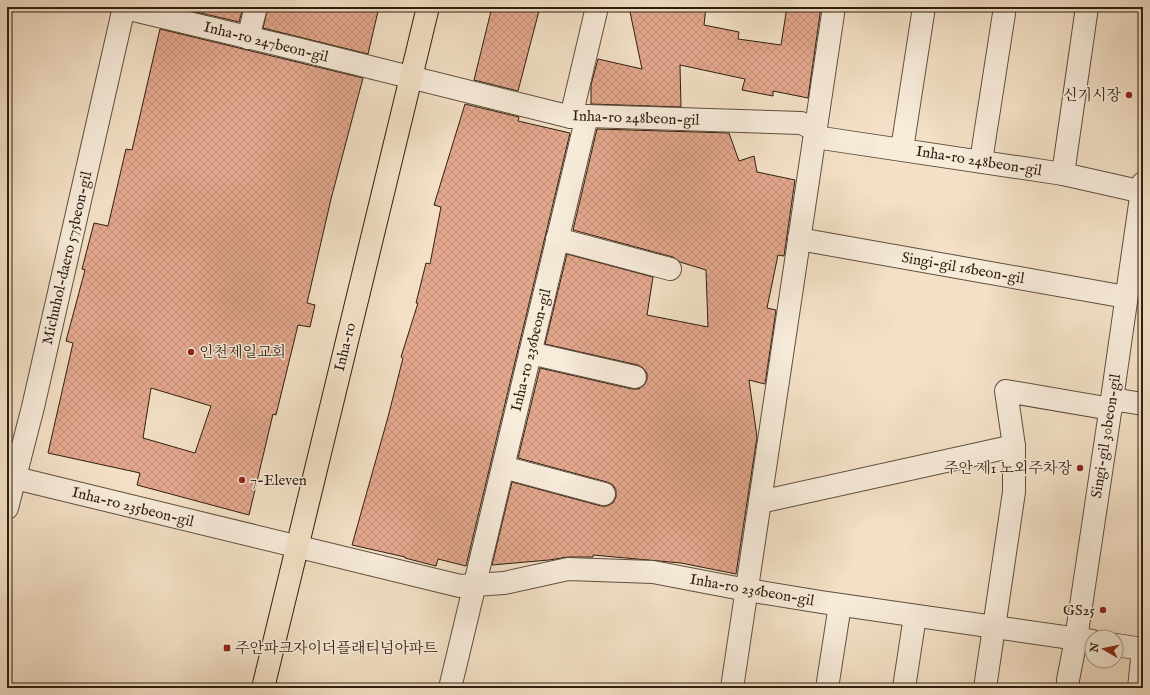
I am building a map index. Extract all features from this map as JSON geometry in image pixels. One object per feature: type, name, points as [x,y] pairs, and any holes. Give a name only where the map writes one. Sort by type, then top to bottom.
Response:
[{"type":"main road","name":"Inha-ro","points":[[263,688],[428,7]]},
{"type":"street","name":"Inha-ro 247beon-gil","points":[[123,7],[411,77]]},
{"type":"street","name":"Michuhol-daero 575beon-gil","points":[[7,508],[11,477],[34,400],[123,7]]},
{"type":"street","points":[[248,38],[256,7]]},
{"type":"street","name":"Inha-ro 236beon-gil","points":[[474,585],[558,239],[597,7]]},
{"type":"street","points":[[732,688],[834,7]]},
{"type":"street","points":[[902,149],[924,7]]},
{"type":"street","points":[[981,161],[1005,7]]},
{"type":"street","points":[[1063,174],[1087,7]]},
{"type":"street","name":"Inha-ro 248beon-gil","points":[[411,77],[579,117],[802,123],[815,133],[902,149],[1063,174],[1143,189]]},
{"type":"street","name":"Singi-gil 30beon-gil","points":[[1085,629],[1126,297],[1143,189]]},
{"type":"street","points":[[558,239],[670,269]]},
{"type":"street","name":"Singi-gil 16beon-gil","points":[[799,239],[1126,297]]},
{"type":"street","points":[[530,353],[635,376]]},
{"type":"street","points":[[985,688],[1014,492],[1014,446],[1006,391],[1112,404],[1143,404]]},
{"type":"street","points":[[760,502],[1014,446]]},
{"type":"street","points":[[503,467],[604,494]]},
{"type":"street","name":"Inha-ro 235beon-gil","points":[[11,477],[296,547]]},
{"type":"street","name":"Inha-ro 236beon-gil","points":[[296,547],[460,586],[504,583],[568,570],[652,572],[747,590],[840,605],[1084,640]]},
{"type":"street","points":[[450,688],[474,585]]},
{"type":"street","points":[[827,688],[840,605]]},
{"type":"street","points":[[904,688],[915,616]]},
{"type":"street","name":"Singi-gil 30beon-gil","points":[[1068,688],[1068,680],[1084,640]]},
{"type":"street","points":[[1124,646],[1143,649],[1138,688]]},
{"type":"building","points":[[175,7],[243,7],[239,22]]},
{"type":"building","points":[[268,7],[379,7],[368,54],[263,28]]},
{"type":"building","points":[[492,7],[540,7],[518,91],[474,80]]},
{"type":"building","points":[[629,7],[706,7],[704,25],[739,32],[738,39],[781,45],[787,7],[821,7],[808,98],[773,91],[773,96],[742,90],[745,79],[680,65],[681,107],[591,104],[591,85],[598,59],[642,69]]},
{"type":"building","points":[[160,29],[363,78],[331,199],[307,303],[315,305],[310,327],[298,325],[276,415],[273,414],[249,515],[137,485],[140,473],[48,453],[73,343],[66,341],[85,270],[82,269],[94,223],[108,226],[126,149],[132,150]],"holes":[[[151,388],[211,406],[195,453],[143,438]]]},
{"type":"building","points":[[465,104],[519,117],[518,121],[570,133],[466,566],[438,559],[436,566],[405,557],[352,545],[388,417],[403,358],[401,357],[418,303],[416,303],[426,263],[430,264],[441,207],[434,205]]},
{"type":"building","points":[[597,129],[729,133],[739,161],[754,156],[757,172],[795,180],[784,256],[778,255],[767,308],[776,310],[765,384],[749,380],[757,437],[736,574],[681,563],[593,555],[593,557],[568,557],[492,565],[512,482],[601,506],[607,506],[613,503],[616,497],[616,490],[613,485],[607,482],[518,458],[540,368],[632,389],[639,389],[647,380],[647,373],[638,365],[545,344],[567,254],[653,277],[647,315],[708,327],[706,270],[680,262],[673,257],[573,230]]},
{"type":"place","name":"신기시장","points":[[1129,95]]},
{"type":"place","name":"인천제일교회","points":[[191,352]]},
{"type":"place","name":"주안 제1 노외주차장","points":[[1080,468]]},
{"type":"place","name":"7-Eleven","points":[[242,480]]},
{"type":"place","name":"GS25","points":[[1103,610]]},
{"type":"place","name":"주안파크자이더플래티넘아파트","points":[[227,648]]}]
